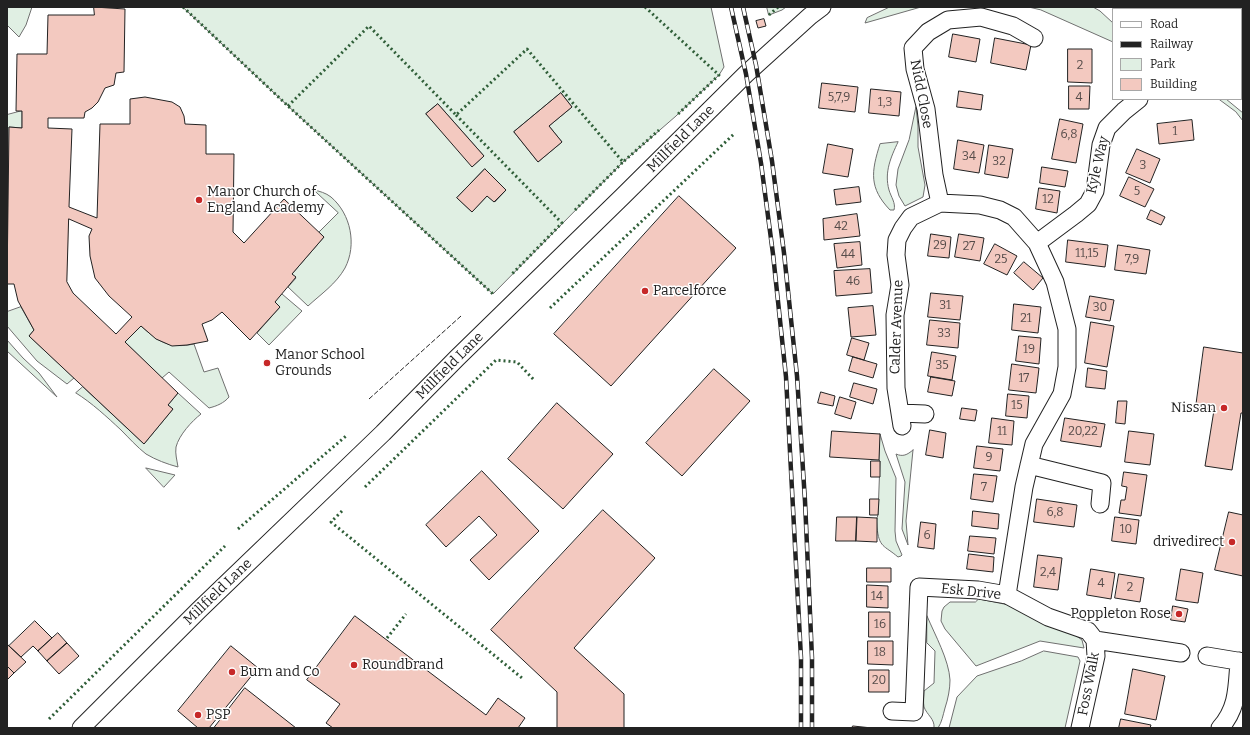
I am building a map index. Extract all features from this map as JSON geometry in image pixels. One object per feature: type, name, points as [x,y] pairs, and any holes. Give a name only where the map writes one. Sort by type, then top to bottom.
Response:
[{"type":"street","name":"Millfield Lane","points":[[81,728],[205,604],[388,428],[457,358],[624,196],[746,74],[822,7]]},
{"type":"street","name":"Nidd Close","points":[[940,203],[934,175],[926,109],[914,69],[913,48],[928,32],[948,20],[981,18],[1014,26],[1034,38]]},
{"type":"street","name":"Kyle Way","points":[[1037,243],[1088,204],[1095,192],[1100,145],[1107,128],[1138,100]]},
{"type":"street","name":"Calder Avenue","points":[[925,414],[901,420],[896,388],[895,315],[900,285],[896,255],[897,240],[910,217],[940,203],[980,205],[1000,210],[1014,216],[1037,243],[1055,282],[1067,329],[1067,367],[1062,394],[1034,444],[1024,487],[1007,595]]},
{"type":"street","points":[[1029,465],[1102,483],[1100,504]]},
{"type":"street","name":"Esk Drive","points":[[892,711],[914,712],[920,587],[978,590],[1007,595],[1048,617],[1088,631],[1095,640],[1181,653]]},
{"type":"street","name":"Foss Walk","points":[[1080,728],[1096,656],[1095,640]]},
{"type":"street","points":[[1207,656],[1241,662],[1234,707],[1228,719],[1220,728]]},
{"type":"green space","points":[[7,7],[32,7],[26,25],[19,37],[7,25]]},
{"type":"green space","points":[[183,7],[711,7],[724,67],[719,75],[676,116],[623,162],[493,294],[288,106]],"holes":[[[561,93],[572,107],[549,126],[562,142],[538,162],[514,132]],[[438,104],[484,156],[473,166],[426,114]],[[485,169],[506,190],[495,202],[487,196],[472,212],[457,198]]]},
{"type":"green space","points":[[767,7],[786,7],[769,15]]},
{"type":"green space","points":[[890,7],[921,7],[865,23],[867,18]]},
{"type":"green space","points":[[1029,7],[1093,7],[1100,11],[1112,22],[1112,42],[1041,10]]},
{"type":"green space","points":[[1191,7],[1243,7],[1243,46],[1242,8]]},
{"type":"green space","points":[[1220,100],[1227,100],[1243,113],[1243,121],[1236,112]]},
{"type":"green space","points":[[916,107],[918,147],[925,185],[923,197],[905,206],[899,196],[896,185],[898,169],[909,140]]},
{"type":"green space","points":[[22,111],[22,128],[9,127],[8,200],[7,115]]},
{"type":"green space","points":[[898,142],[891,159],[887,177],[889,190],[894,205],[894,210],[890,210],[883,202],[875,187],[874,171],[880,144]]},
{"type":"green space","points":[[314,190],[325,193],[331,197],[343,212],[350,230],[351,250],[349,259],[341,274],[308,306],[288,287],[296,278],[292,274],[324,237],[319,232],[338,213]]},
{"type":"green space","points":[[282,294],[302,311],[269,345],[257,333],[280,307],[275,302]]},
{"type":"green space","points":[[21,307],[34,330],[29,336],[74,378],[67,384],[37,361],[7,326],[7,312]]},
{"type":"green space","points":[[141,326],[153,336],[165,343],[178,346],[194,344],[204,372],[218,368],[229,397],[220,404],[209,408],[169,372],[162,378],[125,342]]},
{"type":"green space","points":[[7,340],[39,373],[57,397],[7,351]]},
{"type":"green space","points":[[83,387],[144,444],[173,409],[168,405],[178,393],[201,414],[186,429],[178,442],[176,452],[178,467],[146,454],[105,415],[76,393]]},
{"type":"green space","points":[[880,434],[896,478],[895,531],[896,541],[902,555],[898,557],[881,543],[878,534],[877,518]]},
{"type":"green space","points":[[913,450],[906,521],[908,545],[902,529],[905,482],[896,454],[905,455]]},
{"type":"green space","points":[[146,468],[175,475],[164,487]]},
{"type":"green space","points":[[979,599],[1009,605],[1048,626],[1071,632],[1082,640],[1084,648],[1040,641],[976,666],[945,629],[941,621],[942,611],[950,602],[975,602]]},
{"type":"green space","points":[[927,616],[938,639],[947,664],[950,680],[947,701],[938,728],[934,728],[933,722],[924,707],[924,691],[934,683],[935,651],[927,643]]},
{"type":"green space","points":[[1044,651],[1078,657],[1080,661],[1065,728],[949,728],[957,697],[977,676],[1021,661]]},
{"type":"building","points":[[94,7],[125,9],[124,72],[116,73],[114,85],[105,88],[98,102],[85,112],[84,118],[48,118],[48,128],[72,129],[69,207],[97,218],[100,124],[130,124],[130,99],[145,97],[172,102],[180,107],[184,116],[185,124],[206,125],[206,154],[234,154],[233,232],[244,243],[284,199],[324,237],[292,274],[296,277],[275,302],[280,307],[250,340],[222,312],[212,320],[202,324],[208,341],[172,346],[156,339],[141,326],[125,342],[178,393],[168,405],[173,409],[144,444],[29,336],[34,330],[18,301],[14,284],[7,284],[9,127],[22,128],[22,111],[16,111],[17,54],[47,54],[48,15],[94,15]],"holes":[[[69,219],[92,229],[89,236],[90,256],[95,278],[109,296],[132,317],[116,334],[73,293],[67,282]]]},
{"type":"building","points":[[764,19],[766,26],[758,28],[756,21]]},
{"type":"building","points":[[953,34],[980,39],[976,62],[949,57]]},
{"type":"building","points":[[995,38],[1031,45],[1026,70],[991,63]]},
{"type":"building","points":[[1068,49],[1092,49],[1092,83],[1068,82]]},
{"type":"building","points":[[822,83],[858,87],[855,112],[819,108]]},
{"type":"building","points":[[1069,86],[1090,86],[1089,109],[1069,109]]},
{"type":"building","points":[[871,89],[901,92],[899,116],[869,113]]},
{"type":"building","points":[[959,91],[983,95],[981,110],[957,107]]},
{"type":"building","points":[[561,93],[572,107],[549,126],[562,142],[538,162],[514,132]]},
{"type":"building","points":[[438,104],[484,156],[472,167],[426,114]]},
{"type":"building","points":[[1060,119],[1083,124],[1076,163],[1052,159]]},
{"type":"building","points":[[1192,120],[1194,140],[1159,144],[1157,124]]},
{"type":"building","points":[[958,140],[984,145],[979,173],[954,169]]},
{"type":"building","points":[[828,144],[853,149],[848,177],[823,173]]},
{"type":"building","points":[[989,145],[1013,149],[1008,178],[985,174]]},
{"type":"building","points":[[1137,149],[1160,159],[1150,183],[1126,173]]},
{"type":"building","points":[[1042,167],[1068,171],[1065,187],[1040,183]]},
{"type":"building","points":[[485,169],[506,190],[494,202],[487,196],[472,212],[457,198]]},
{"type":"building","points":[[1129,177],[1154,189],[1145,207],[1120,196]]},
{"type":"building","points":[[859,187],[861,202],[836,205],[834,190]]},
{"type":"building","points":[[1039,188],[1060,191],[1057,213],[1036,209]]},
{"type":"building","name":"Parcelforce","points":[[679,196],[736,248],[611,386],[554,334]]},
{"type":"building","points":[[1151,210],[1165,217],[1161,225],[1147,219]]},
{"type":"building","points":[[857,214],[860,236],[824,240],[823,219]]},
{"type":"building","points":[[931,234],[951,237],[949,258],[928,256]]},
{"type":"building","points":[[959,234],[984,238],[980,261],[955,257]]},
{"type":"building","points":[[1068,240],[1108,245],[1105,267],[1066,262]]},
{"type":"building","points":[[860,242],[862,265],[837,268],[834,244]]},
{"type":"building","points":[[995,244],[1017,256],[1007,275],[984,264]]},
{"type":"building","points":[[1118,245],[1150,250],[1146,274],[1115,270]]},
{"type":"building","points":[[1024,262],[1043,278],[1033,290],[1014,273]]},
{"type":"building","points":[[870,269],[872,293],[836,296],[834,271]]},
{"type":"building","points":[[931,293],[963,296],[960,320],[928,317]]},
{"type":"building","points":[[1090,296],[1114,300],[1110,321],[1086,317]]},
{"type":"building","points":[[1014,304],[1041,307],[1038,333],[1012,330]]},
{"type":"building","points":[[873,306],[876,335],[851,337],[848,308]]},
{"type":"building","points":[[930,320],[960,323],[958,348],[927,345]]},
{"type":"building","points":[[1091,322],[1114,326],[1107,367],[1085,363]]},
{"type":"building","points":[[1019,336],[1041,338],[1039,364],[1016,361]]},
{"type":"building","points":[[852,338],[869,343],[864,360],[847,355]]},
{"type":"building","name":"Nissan","points":[[1204,347],[1243,353],[1243,413],[1241,413],[1232,470],[1205,466],[1214,410],[1196,407]]},
{"type":"building","points":[[932,352],[956,356],[952,380],[928,376]]},
{"type":"building","points":[[853,357],[877,364],[873,378],[849,371]]},
{"type":"building","points":[[1012,364],[1039,368],[1036,393],[1009,390]]},
{"type":"building","points":[[1088,368],[1107,371],[1105,389],[1086,387]]},
{"type":"building","points":[[714,369],[750,401],[682,476],[646,443]]},
{"type":"building","points":[[931,377],[955,381],[952,396],[928,392]]},
{"type":"building","points":[[854,383],[877,389],[873,404],[850,397]]},
{"type":"building","points":[[821,392],[835,396],[833,406],[818,403]]},
{"type":"building","points":[[1008,394],[1029,396],[1027,418],[1006,416]]},
{"type":"building","points":[[840,397],[856,402],[851,419],[835,414]]},
{"type":"building","points":[[1118,401],[1127,401],[1125,424],[1116,423]]},
{"type":"building","points":[[557,403],[613,454],[563,509],[508,459]]},
{"type":"building","points":[[962,408],[977,410],[975,421],[960,419]]},
{"type":"building","points":[[992,418],[1014,421],[1012,445],[989,443]]},
{"type":"building","points":[[1065,418],[1105,424],[1101,447],[1061,441]]},
{"type":"building","points":[[930,430],[946,433],[943,458],[926,455]]},
{"type":"building","points":[[832,431],[880,434],[879,460],[830,457]]},
{"type":"building","points":[[1129,431],[1154,434],[1150,465],[1125,462]]},
{"type":"building","points":[[977,446],[1003,449],[1000,471],[974,468]]},
{"type":"building","points":[[871,461],[880,461],[880,477],[871,477]]},
{"type":"building","points":[[482,471],[539,531],[489,580],[470,560],[497,535],[479,516],[446,547],[426,525]]},
{"type":"building","points":[[1124,472],[1147,475],[1141,516],[1119,513],[1121,500],[1125,500],[1127,487],[1122,486]]},
{"type":"building","points":[[974,474],[997,476],[993,502],[971,499]]},
{"type":"building","points":[[870,499],[879,499],[878,515],[870,515]]},
{"type":"building","points":[[1037,499],[1077,505],[1074,527],[1034,522]]},
{"type":"building","points":[[603,510],[655,558],[574,648],[624,694],[624,728],[557,728],[557,692],[491,630]]},
{"type":"building","points":[[973,511],[999,514],[998,529],[972,526]]},
{"type":"building","name":"drivedirect","points":[[1229,512],[1243,515],[1243,576],[1215,570]]},
{"type":"building","points":[[837,517],[857,517],[856,541],[836,541]]},
{"type":"building","points":[[857,517],[877,518],[877,542],[856,541]]},
{"type":"building","points":[[1115,517],[1139,520],[1136,544],[1112,541]]},
{"type":"building","points":[[921,522],[936,524],[934,549],[918,547]]},
{"type":"building","points":[[970,536],[996,538],[994,554],[968,551]]},
{"type":"building","points":[[969,554],[994,557],[993,572],[967,569]]},
{"type":"building","points":[[1038,555],[1062,558],[1058,590],[1034,587]]},
{"type":"building","points":[[867,568],[891,568],[891,582],[867,582]]},
{"type":"building","points":[[1091,569],[1115,573],[1111,599],[1087,595]]},
{"type":"building","points":[[1181,569],[1203,573],[1198,603],[1176,600]]},
{"type":"building","points":[[1119,574],[1144,578],[1140,602],[1115,598]]},
{"type":"building","points":[[867,585],[888,586],[888,608],[867,607]]},
{"type":"building","name":"Poppleton Rose","points":[[1173,606],[1188,609],[1185,622],[1171,620]]},
{"type":"building","points":[[869,612],[890,612],[890,637],[869,637]]},
{"type":"building","points":[[355,616],[486,715],[498,698],[525,718],[518,728],[333,728],[326,723],[340,704],[307,680]]},
{"type":"building","points":[[35,621],[52,638],[38,651],[33,646],[21,657],[9,646]]},
{"type":"building","points":[[58,633],[67,643],[47,661],[38,651]]},
{"type":"building","points":[[868,641],[893,641],[893,665],[868,664]]},
{"type":"building","points":[[67,643],[79,656],[59,674],[47,661]]},
{"type":"building","points":[[7,644],[26,662],[14,673],[7,666]]},
{"type":"building","points":[[231,646],[258,668],[209,728],[198,728],[178,711]]},
{"type":"building","points":[[7,666],[14,673],[7,680]]},
{"type":"building","points":[[1133,669],[1165,676],[1156,720],[1125,714]]},
{"type":"building","points":[[869,670],[889,670],[889,692],[869,692]]},
{"type":"building","points":[[245,688],[296,728],[214,728]]},
{"type":"building","points":[[1121,719],[1151,725],[1150,728],[1119,728]]},
{"type":"building","points":[[853,726],[872,728],[852,728]]},
{"type":"railway","points":[[731,7],[746,74],[761,163],[773,254],[786,377],[801,658],[801,728]]},
{"type":"railway","points":[[743,7],[756,65],[772,161],[784,253],[797,376],[805,501],[812,658],[812,728]]},
{"type":"hedge","points":[[183,7],[288,106],[493,294]]},
{"type":"hedge","points":[[645,7],[719,75],[676,116]]},
{"type":"hedge","points":[[769,15],[778,7]]},
{"type":"hedge","points":[[288,106],[369,26],[456,115],[527,49],[623,162],[659,130]]},
{"type":"hedge","points":[[456,115],[562,223],[512,274]]},
{"type":"hedge","points":[[550,308],[735,133]]},
{"type":"hedge","points":[[575,210],[623,162]]},
{"type":"hedge","points":[[365,487],[496,360],[517,362],[534,380]]},
{"type":"hedge","points":[[238,529],[346,436]]},
{"type":"hedge","points":[[342,511],[331,522],[522,678]]},
{"type":"hedge","points":[[49,719],[225,546]]},
{"type":"hedge","points":[[387,638],[406,614]]},
{"type":"fence","points":[[369,399],[461,316]]},
{"type":"place","name":"Manor Church of England Academy","points":[[199,200]]},
{"type":"place","name":"Parcelforce","points":[[645,291]]},
{"type":"place","name":"Manor School Grounds","points":[[267,363]]},
{"type":"place","name":"Nissan","points":[[1224,408]]},
{"type":"place","name":"drivedirect","points":[[1232,542]]},
{"type":"place","name":"Poppleton Rose","points":[[1179,614]]},
{"type":"place","name":"Roundbrand","points":[[354,665]]},
{"type":"place","name":"Burn and Co","points":[[232,672]]},
{"type":"place","name":"PSP","points":[[198,715]]}]
